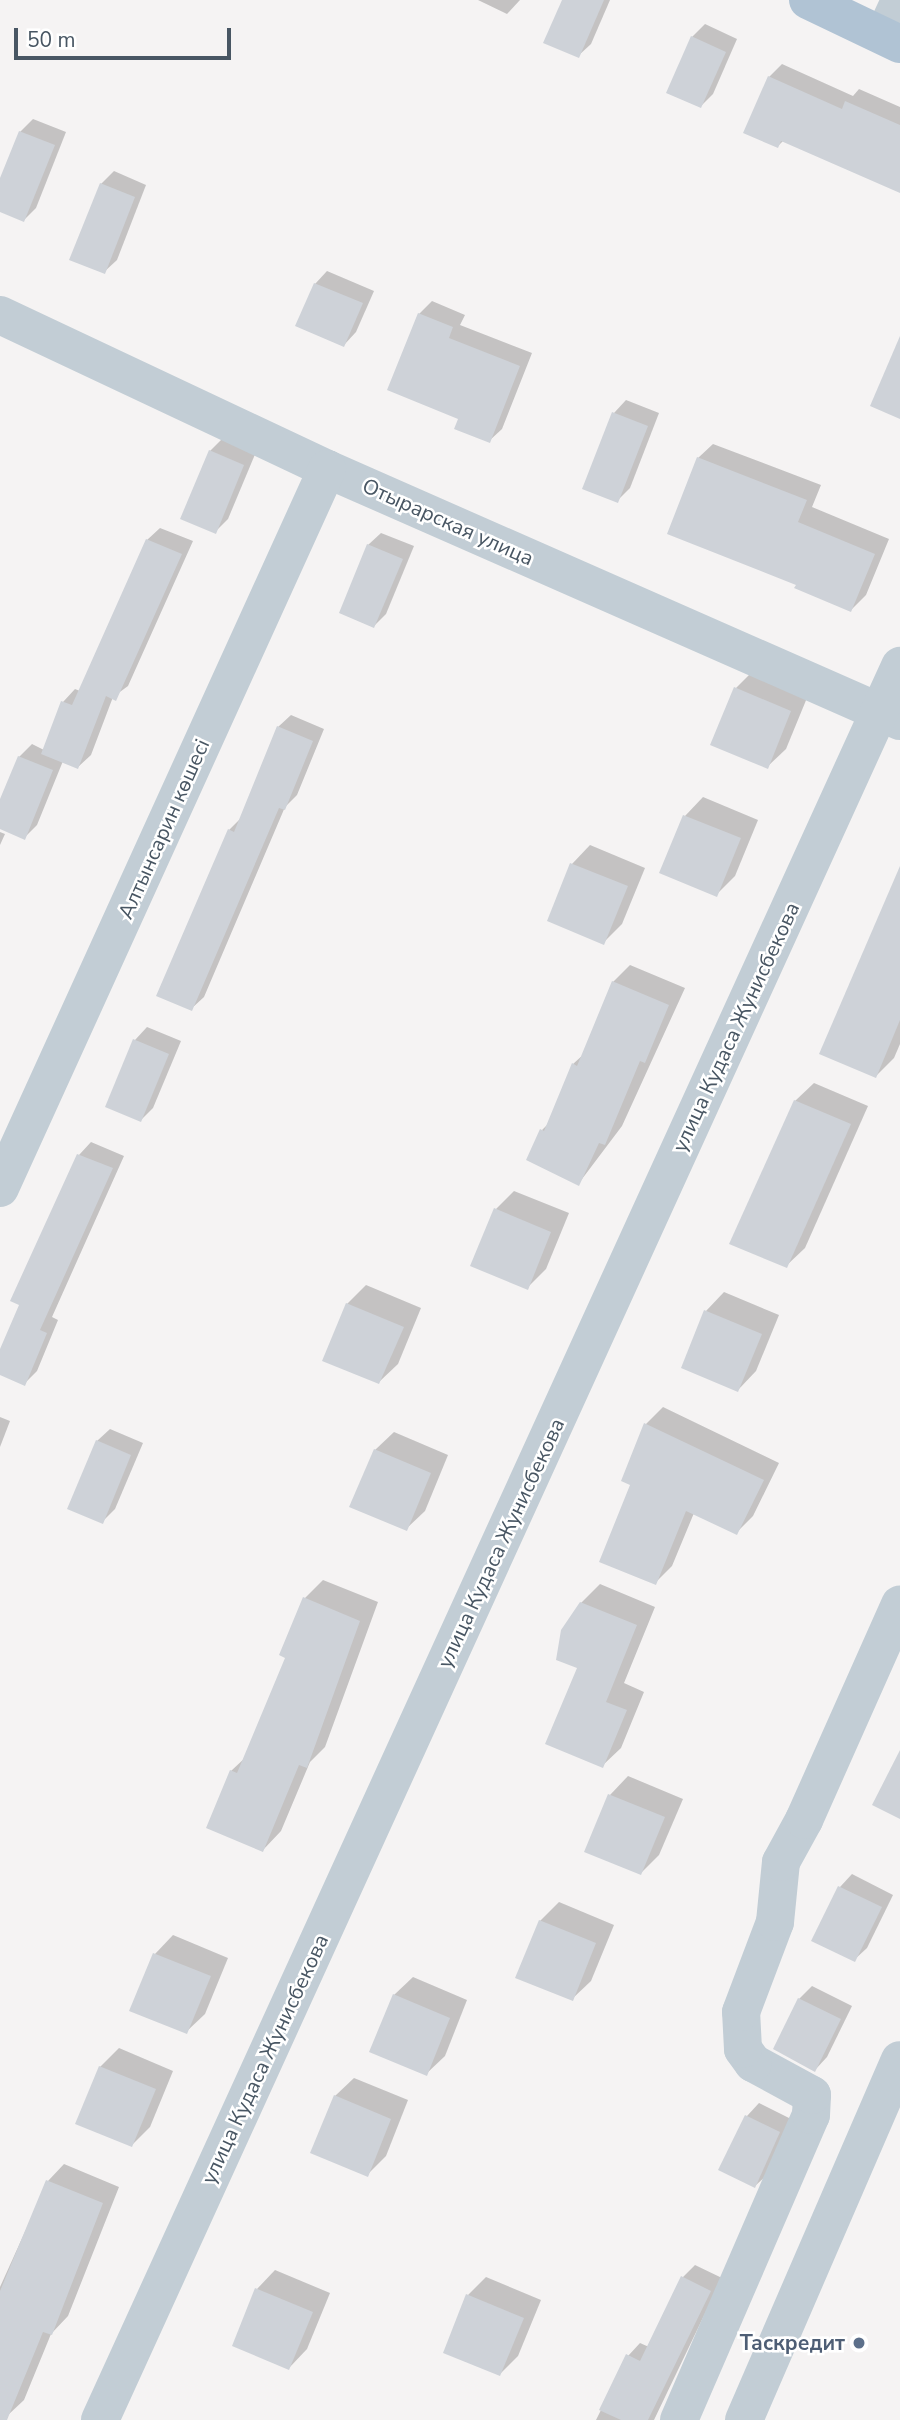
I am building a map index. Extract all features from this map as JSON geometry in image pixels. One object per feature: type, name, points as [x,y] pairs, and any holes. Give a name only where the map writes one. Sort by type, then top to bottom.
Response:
[{"type":"main road","points":[[808,0],[892,40]]},
{"type":"street","points":[[892,40],[900,1]]},
{"type":"street","name":"Отырарская улица","points":[[0,315],[327,469],[890,716]]},
{"type":"street","name":"Алтынсарин көшесі","points":[[0,1188],[327,469]]},
{"type":"street","name":"улица Кудаса Жунисбекова","points":[[100,2420],[890,716],[900,666]]},
{"type":"street","points":[[679,2420],[811,2115],[811,2095],[753,2063],[743,2049],[741,2012],[775,1922],[781,1862],[804,1820],[900,1604]]},
{"type":"street","points":[[744,2420],[900,2060]]},
{"type":"building","points":[[562,0],[604,0],[579,58],[543,43]]},
{"type":"building","points":[[691,36],[726,52],[701,108],[666,93]]},
{"type":"building","points":[[768,76],[842,109],[845,101],[900,125],[900,193],[781,141],[778,148],[743,133]]},
{"type":"building","points":[[19,131],[55,145],[24,222],[0,212],[0,178]]},
{"type":"building","points":[[100,183],[135,197],[105,274],[69,260]]},
{"type":"building","points":[[314,283],[363,303],[344,347],[295,326]]},
{"type":"building","points":[[418,313],[453,327],[449,338],[520,366],[490,443],[454,429],[458,419],[387,390]]},
{"type":"building","points":[[900,336],[900,419],[870,406]]},
{"type":"building","points":[[612,412],[648,426],[618,503],[582,489]]},
{"type":"building","points":[[209,450],[244,465],[216,534],[180,519]]},
{"type":"building","points":[[697,457],[807,500],[798,522],[875,554],[851,612],[794,588],[796,585],[667,534]]},
{"type":"building","points":[[146,539],[182,554],[116,701],[106,696],[78,769],[41,754],[61,701],[72,705]]},
{"type":"building","points":[[367,544],[403,559],[374,628],[339,613]]},
{"type":"building","points":[[734,687],[791,711],[768,769],[710,745]]},
{"type":"building","points":[[277,726],[313,741],[285,810],[279,808],[192,1011],[156,996],[228,829],[234,832]]},
{"type":"building","points":[[18,756],[53,770],[25,840],[0,829],[0,799]]},
{"type":"building","points":[[683,815],[741,838],[717,897],[659,873]]},
{"type":"building","points":[[570,863],[628,886],[604,945],[547,921]]},
{"type":"building","points":[[900,866],[900,1020],[876,1078],[819,1054]]},
{"type":"building","points":[[612,981],[669,1005],[645,1063],[640,1061],[605,1145],[599,1143],[579,1186],[526,1160],[540,1129],[544,1131],[572,1063],[577,1066]]},
{"type":"building","points":[[133,1039],[169,1054],[141,1122],[105,1107]]},
{"type":"building","points":[[794,1100],[851,1124],[787,1268],[729,1244]]},
{"type":"building","points":[[77,1154],[113,1168],[40,1330],[47,1333],[25,1386],[0,1375],[0,1349],[19,1305],[10,1301]]},
{"type":"building","points":[[494,1208],[551,1232],[528,1290],[470,1266]]},
{"type":"building","points":[[346,1303],[404,1327],[379,1384],[322,1361]]},
{"type":"building","points":[[704,1310],[762,1334],[738,1392],[681,1368]]},
{"type":"building","points":[[644,1423],[764,1480],[737,1535],[686,1511],[656,1585],[599,1562],[630,1485],[621,1481]]},
{"type":"building","points":[[96,1440],[131,1455],[103,1524],[67,1509]]},
{"type":"building","points":[[374,1449],[431,1473],[407,1531],[349,1507]]},
{"type":"building","points":[[303,1597],[360,1621],[307,1768],[299,1765],[263,1852],[206,1828],[230,1770],[237,1773],[285,1658],[279,1655]]},
{"type":"building","points":[[580,1602],[637,1625],[606,1702],[627,1710],[603,1768],[545,1744],[577,1668],[556,1660],[561,1630]]},
{"type":"building","points":[[900,1750],[900,1819],[872,1805]]},
{"type":"building","points":[[608,1794],[665,1817],[641,1875],[584,1852]]},
{"type":"building","points":[[838,1886],[882,1907],[855,1962],[811,1941]]},
{"type":"building","points":[[539,1920],[596,1943],[573,2001],[515,1978]]},
{"type":"building","points":[[153,1953],[211,1976],[187,2034],[129,2011]]},
{"type":"building","points":[[393,1994],[450,2018],[427,2076],[369,2052]]},
{"type":"building","points":[[798,1998],[841,2019],[815,2072],[773,2049]]},
{"type":"building","points":[[99,2066],[156,2089],[132,2147],[75,2124]]},
{"type":"building","points":[[334,2095],[391,2119],[368,2177],[310,2153]]},
{"type":"building","points":[[745,2115],[780,2132],[755,2188],[718,2170]]},
{"type":"building","points":[[46,2180],[103,2203],[52,2335],[43,2332],[7,2420],[0,2420],[0,2291]]},
{"type":"building","points":[[681,2276],[711,2291],[648,2420],[621,2420],[599,2410],[626,2354],[640,2361]]},
{"type":"building","points":[[255,2288],[313,2312],[289,2370],[232,2346]]},
{"type":"building","points":[[466,2294],[524,2318],[500,2376],[443,2353]]},
{"type":"place","name":"Таскредит","points":[[859,2343]]}]
